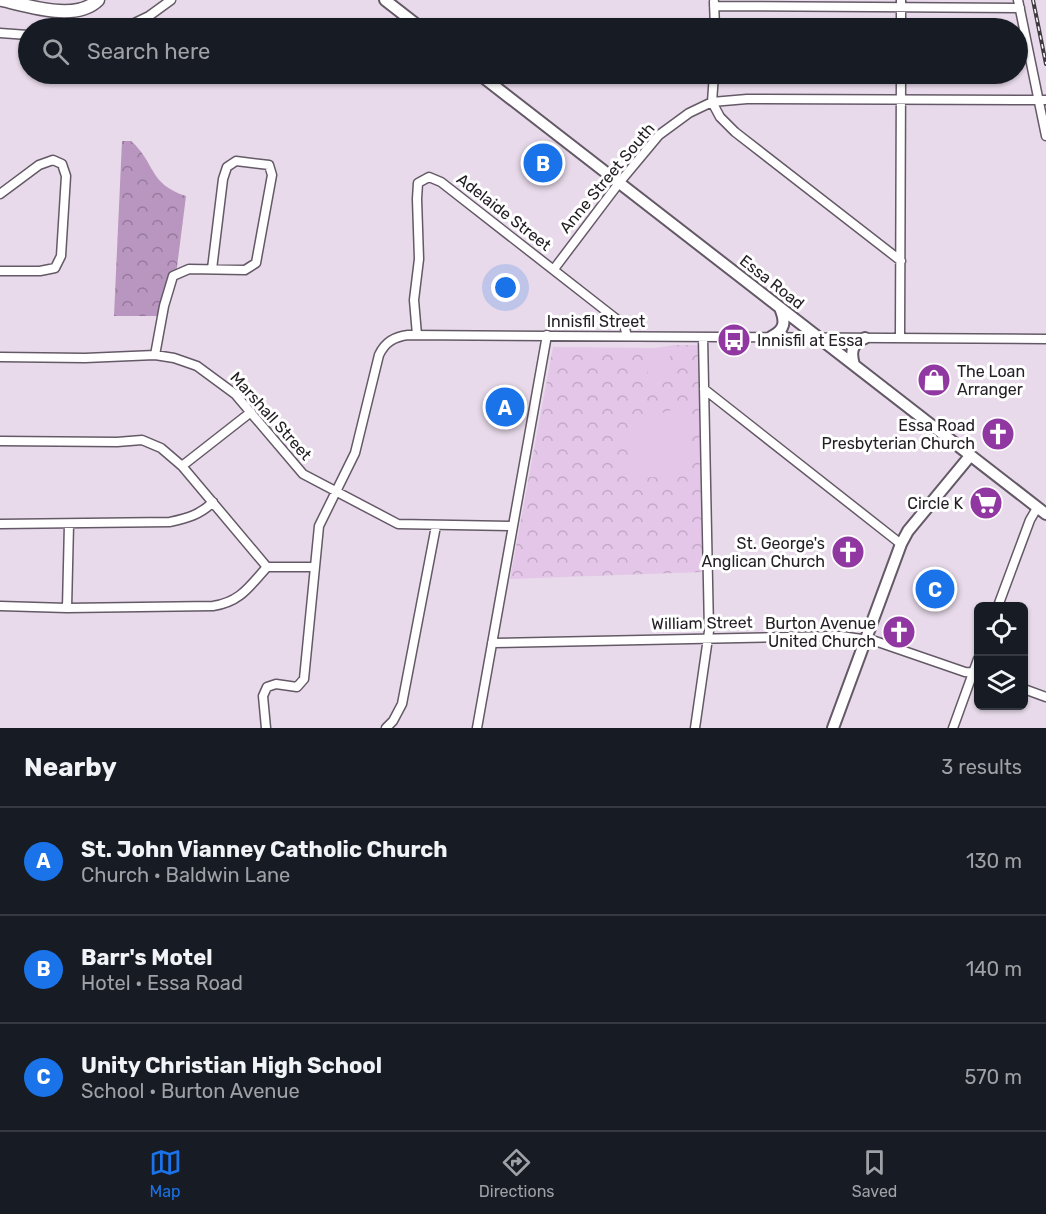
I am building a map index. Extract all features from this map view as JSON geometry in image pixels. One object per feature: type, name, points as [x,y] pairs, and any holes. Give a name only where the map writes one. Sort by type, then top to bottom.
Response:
[{"type":"highway","points":[[2,0],[49,10],[76,11],[98,0]]},
{"type":"main road","points":[[384,0],[408,18]]},
{"type":"main road","name":"Essa Road","points":[[491,84],[1042,511]]},
{"type":"main road","points":[[771,337],[779,333],[784,324],[785,319],[780,307]]},
{"type":"main road","points":[[854,364],[851,356],[852,348],[865,338]]},
{"type":"main road","points":[[833,728],[901,544],[908,531],[970,456]]},
{"type":"street","points":[[145,18],[171,0]]},
{"type":"street","points":[[715,18],[714,3],[1019,4]]},
{"type":"street","points":[[0,33],[18,34]]},
{"type":"street","points":[[1028,40],[1043,100],[1046,135]]},
{"type":"street","points":[[713,84],[712,102],[720,117],[735,132],[901,261]]},
{"type":"street","points":[[900,338],[901,84]]},
{"type":"street","name":"Anne Street South","points":[[555,269],[619,183],[659,135],[689,113],[712,102],[747,99],[1043,100]]},
{"type":"street","points":[[0,194],[39,165],[53,160],[62,164],[66,176],[61,256],[55,268],[40,272],[0,271]]},
{"type":"street","points":[[155,355],[164,306],[173,276],[189,269],[245,270],[256,263],[272,175],[269,165],[236,161],[227,167],[223,179],[212,269]]},
{"type":"street","name":"Adelaide Street","points":[[417,335],[414,300],[419,259],[418,183],[429,177],[441,182],[540,261],[555,269],[624,325],[627,336]]},
{"type":"street","name":"Innisfil Street","points":[[266,728],[264,691],[274,684],[297,687],[304,679],[319,526],[355,453],[382,349],[394,338],[417,335],[547,335],[1046,339]]},
{"type":"street","points":[[477,728],[547,335]]},
{"type":"street","points":[[695,728],[708,638],[703,336]]},
{"type":"street","name":"Marshall Street","points":[[0,357],[85,358],[155,355],[174,358],[197,366],[235,394],[298,469],[398,524],[512,526]]},
{"type":"street","points":[[704,389],[901,544]]},
{"type":"street","points":[[182,466],[251,412]]},
{"type":"street","points":[[0,441],[117,442],[142,440],[161,448],[182,466],[267,567]]},
{"type":"street","points":[[0,524],[170,522],[203,512],[213,502]]},
{"type":"street","points":[[999,602],[1030,520],[1042,511]]},
{"type":"street","points":[[67,608],[69,524]]},
{"type":"street","points":[[386,728],[393,721],[402,704],[436,526]]},
{"type":"street","points":[[0,606],[67,608],[213,606],[228,604],[241,595],[267,567],[314,567]]},
{"type":"street","name":"William Street","points":[[492,643],[831,635],[866,639],[974,673]]},
{"type":"street","points":[[952,728],[974,678]]},
{"type":"street","points":[[1028,691],[1046,698]]},
{"type":"green space","points":[[122,141],[131,141],[145,157],[158,179],[174,191],[186,196],[176,275],[159,316],[114,316]]},
{"type":"green space","points":[[698,345],[702,572],[510,579],[553,347],[655,348]]},
{"type":"green space","points":[[670,353],[670,364],[648,364],[648,354]]},
{"type":"green space","points":[[648,366],[670,366],[670,376],[648,376]]},
{"type":"green space","points":[[678,408],[692,409],[692,476],[629,478],[628,452],[636,432],[654,417]]},
{"type":"railway","points":[[1033,0],[1046,64]]},
{"type":"place","name":"Barr's Motel","points":[[543,163]]},
{"type":"place","name":"Innisfil at Essa","points":[[734,340]]},
{"type":"place","name":"The Loan Arranger","points":[[934,380]]},
{"type":"place","name":"St. John Vianney Catholic Church","points":[[505,407]]},
{"type":"place","name":"Essa Road Presbyterian Church","points":[[998,434]]},
{"type":"place","name":"Circle K","points":[[986,503]]},
{"type":"place","name":"St. George's Anglican Church","points":[[848,552]]},
{"type":"place","name":"Unity Christian High School","points":[[935,589]]},
{"type":"place","name":"Burton Avenue United Church","points":[[899,632]]}]
